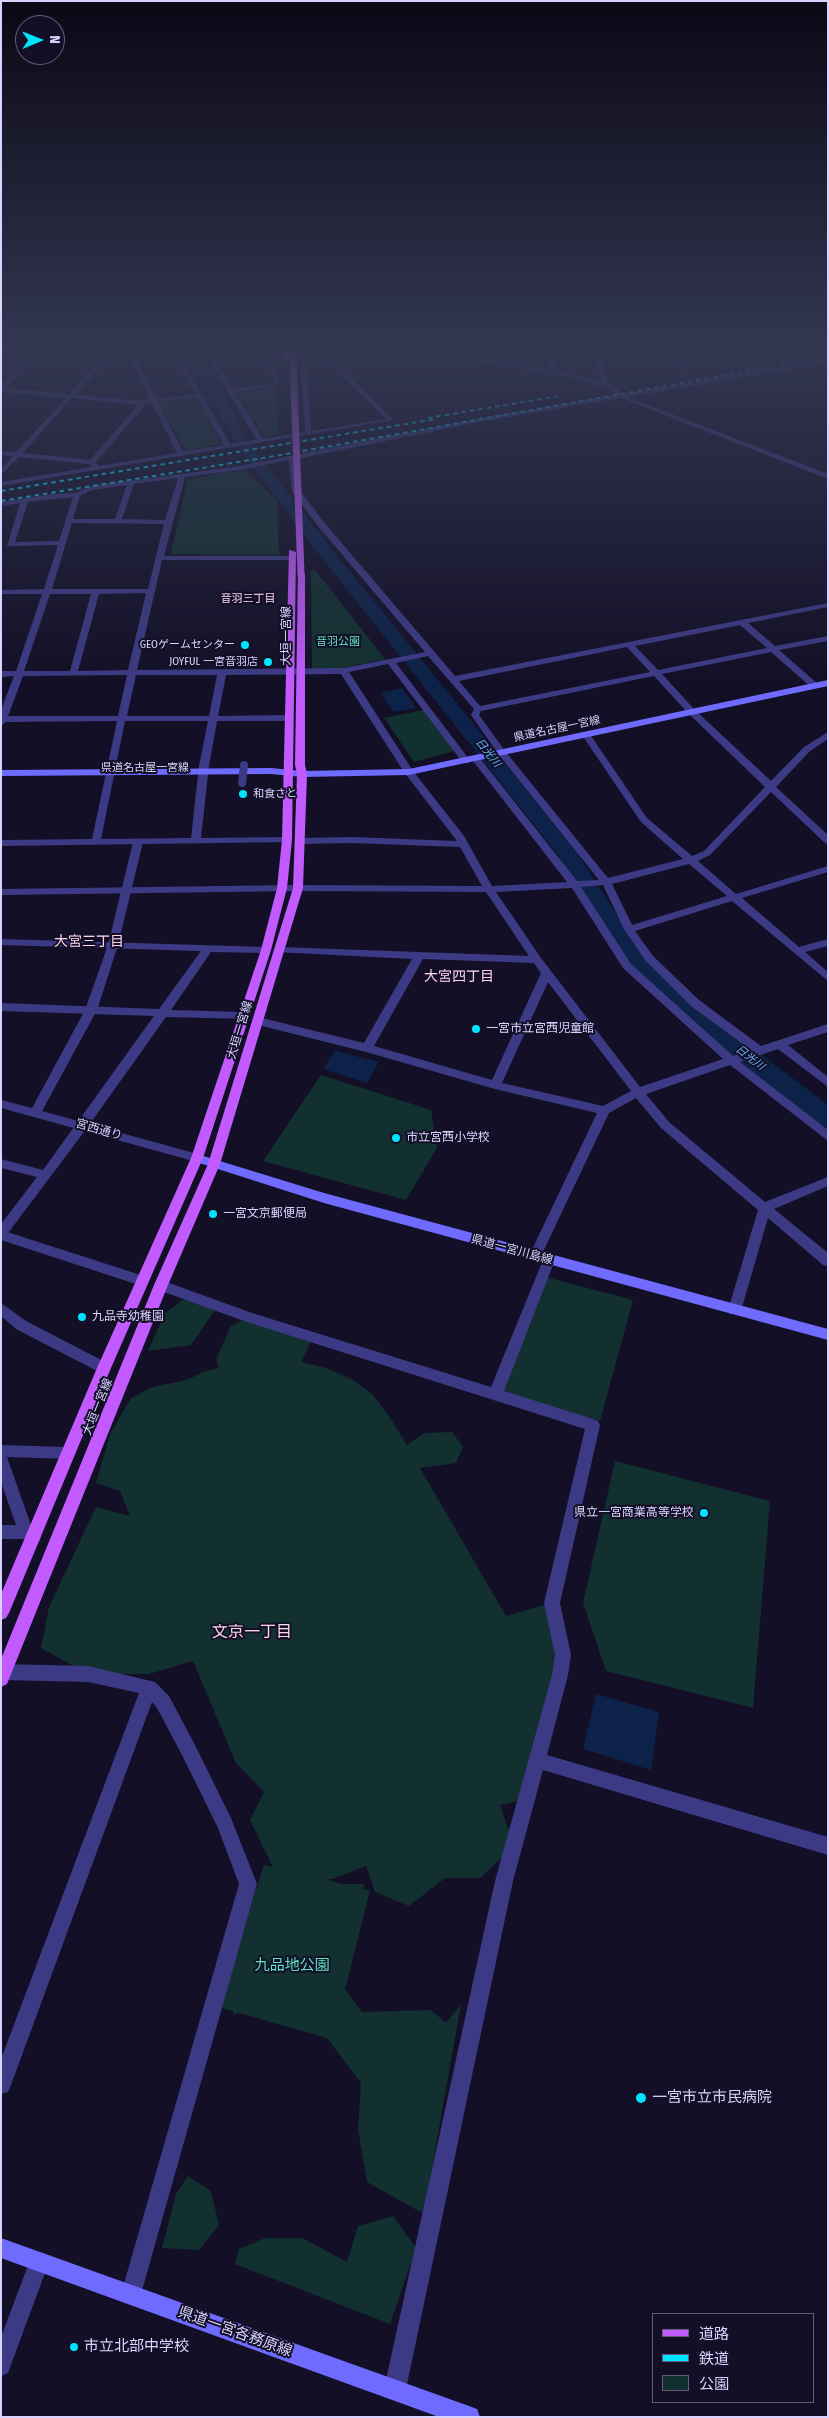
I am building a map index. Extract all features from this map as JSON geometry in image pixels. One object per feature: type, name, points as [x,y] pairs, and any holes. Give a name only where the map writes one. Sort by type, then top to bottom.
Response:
[{"type":"main road","name":"大垣一宮線","points":[[2,1674],[161,1285],[214,1164],[298,888],[302,774],[296,672],[291,461]]},
{"type":"main road","name":"大垣一宮線","points":[[1,1613],[30,1534],[68,1453],[197,1158],[266,950],[282,888],[287,840],[289,718],[296,672],[301,574],[295,461]]},
{"type":"main road","name":"県道名古屋一宮線","points":[[1,773],[204,775],[269,778],[289,774],[409,772],[828,683]]},
{"type":"main road","name":"県道名古屋一宮線","points":[[1,780],[109,775]]},
{"type":"main road","name":"県道一宮川島線","points":[[197,1158],[324,1198],[828,1335]]},
{"type":"main road","name":"県道一宮各務原線","points":[[1,2248],[469,2417]]},
{"type":"street","points":[[1,473],[12,461]]},
{"type":"street","points":[[80,461],[92,462],[97,468]]},
{"type":"street","points":[[1,484],[140,461]]},
{"type":"street","points":[[1,504],[52,496],[77,496],[90,488],[182,477],[275,461]]},
{"type":"street","points":[[292,461],[294,489],[320,523],[478,709]]},
{"type":"street","points":[[787,461],[828,477]]},
{"type":"street","points":[[96,842],[109,775],[168,522],[182,477]]},
{"type":"street","points":[[117,523],[132,483]]},
{"type":"street","points":[[77,496],[34,634],[17,674],[2,720],[289,718]]},
{"type":"street","points":[[26,500],[10,544],[61,543]]},
{"type":"street","points":[[69,521],[117,523],[168,522]]},
{"type":"street","points":[[160,558],[292,555]]},
{"type":"street","points":[[73,674],[96,591]]},
{"type":"street","points":[[1,592],[152,591]]},
{"type":"street","points":[[454,679],[828,605]]},
{"type":"street","points":[[741,622],[775,649],[816,686]]},
{"type":"street","points":[[478,709],[828,638]]},
{"type":"street","points":[[628,644],[691,711],[828,841]]},
{"type":"street","points":[[1,674],[344,671],[430,653]]},
{"type":"street","points":[[393,661],[578,885],[627,966],[734,1061],[828,1137]]},
{"type":"street","points":[[344,671],[409,772],[464,844],[488,888],[537,960],[665,1125],[828,1261]]},
{"type":"street","points":[[196,841],[211,719],[222,672]]},
{"type":"street","points":[[478,709],[475,715],[501,753],[605,882],[629,929],[649,958],[695,1003],[760,1052]]},
{"type":"street","points":[[586,734],[644,820],[828,978]]},
{"type":"street","points":[[1,892],[282,888],[488,888],[578,885],[605,882],[692,860],[707,853],[807,749],[828,735]]},
{"type":"street","points":[[242,783],[244,765]]},
{"type":"street","points":[[1,843],[287,840]]},
{"type":"street","points":[[300,841],[352,840],[464,844]]},
{"type":"street","points":[[35,1113],[90,1010],[113,945],[128,890],[138,842]]},
{"type":"street","points":[[629,929],[732,896],[828,869]]},
{"type":"street","points":[[1,942],[266,950]]},
{"type":"street","points":[[798,951],[828,942]]},
{"type":"street","points":[[142,1282],[1,1234],[83,1125],[208,948]]},
{"type":"street","points":[[280,950],[537,960]]},
{"type":"street","points":[[367,1048],[419,956]]},
{"type":"street","points":[[495,1085],[547,972]]},
{"type":"street","points":[[1,1007],[244,1016]]},
{"type":"street","points":[[258,1021],[367,1048],[495,1085],[604,1110]]},
{"type":"street","points":[[535,1256],[604,1110],[638,1092],[828,1028]]},
{"type":"street","points":[[780,1045],[828,1083]]},
{"type":"street","name":"宮西通り","points":[[1,1104],[83,1125],[197,1158]]},
{"type":"street","points":[[1,1163],[45,1175]]},
{"type":"street","points":[[764,1207],[828,1181]]},
{"type":"street","points":[[735,1310],[764,1207]]},
{"type":"street","points":[[495,1394],[549,1260]]},
{"type":"street","points":[[161,1285],[242,1314],[593,1425],[552,1603],[563,1655],[560,1675],[504,1881],[395,2389]]},
{"type":"street","points":[[1,1308],[21,1325],[104,1368]]},
{"type":"street","points":[[1,1451],[68,1453]]},
{"type":"street","points":[[1,1460],[30,1534],[1,1532]]},
{"type":"street","points":[[2,1674],[88,1674],[149,1688],[163,1702],[193,1759],[225,1824],[248,1884],[130,2294]]},
{"type":"street","points":[[1,2085],[149,1688]]},
{"type":"street","points":[[537,1760],[828,1846]]},
{"type":"street","points":[[1,2366],[39,2262]]},
{"type":"green space","points":[[245,470],[277,501],[279,555],[171,554],[188,479]]},
{"type":"green space","name":"音羽公園","points":[[311,570],[315,570],[385,659],[343,668],[312,669]]},
{"type":"green space","points":[[428,709],[458,750],[414,762],[384,718]]},
{"type":"green space","points":[[321,1075],[431,1110],[437,1148],[406,1200],[263,1161]]},
{"type":"green space","points":[[538,1275],[633,1300],[600,1421],[498,1392]]},
{"type":"green space","points":[[188,1296],[218,1306],[191,1345],[148,1351],[165,1313]]},
{"type":"green space","name":"九品地公園","points":[[249,1317],[313,1337],[301,1362],[326,1368],[353,1380],[372,1394],[389,1416],[407,1445],[424,1433],[452,1432],[463,1447],[456,1463],[420,1468],[506,1616],[552,1603],[563,1655],[527,1799],[500,1805],[514,1846],[480,1878],[445,1878],[409,1906],[375,1892],[366,1866],[332,1879],[325,1879],[342,1884],[364,1884],[363,1889],[370,1890],[345,1989],[362,2012],[431,2010],[446,2023],[461,2004],[424,2214],[367,2182],[358,2129],[361,2083],[327,2038],[239,2013],[234,2015],[233,2011],[218,2007],[264,1865],[273,1867],[250,1820],[264,1792],[236,1763],[193,1661],[149,1674],[88,1674],[41,1648],[49,1607],[96,1507],[130,1516],[120,1491],[96,1483],[110,1434],[131,1398],[153,1387],[187,1380],[205,1371],[219,1368],[216,1359],[231,1326]]},
{"type":"green space","points":[[615,1461],[770,1501],[753,1708],[606,1671],[583,1603]]},
{"type":"green space","points":[[188,2176],[211,2191],[219,2225],[199,2250],[162,2248],[176,2194]]},
{"type":"green space","points":[[393,2216],[416,2248],[390,2324],[235,2264],[239,2249],[265,2238],[302,2238],[347,2262],[358,2226]]},
{"type":"water","points":[[402,688],[416,708],[394,712],[380,693]]},
{"type":"water","points":[[335,1051],[379,1062],[367,1083],[323,1069]]},
{"type":"water","points":[[596,1694],[659,1712],[651,1770],[583,1749]]},
{"type":"waterway","name":"日光川","points":[[256,461],[324,550],[567,852],[621,939],[645,972],[692,1013],[828,1118]]},
{"type":"railway","points":[[1,491],[183,461]]},
{"type":"railway","points":[[1,501],[246,461]]},
{"type":"place","name":"GEOゲームセンター","points":[[245,645]]},
{"type":"place","name":"JOYFUL 一宮音羽店","points":[[268,662]]},
{"type":"place","name":"和食さと","points":[[243,794]]},
{"type":"place","name":"一宮市立宮西児童館","points":[[476,1029]]},
{"type":"place","name":"市立宮西小学校","points":[[396,1138]]},
{"type":"place","name":"一宮文京郵便局","points":[[213,1214]]},
{"type":"place","name":"九品寺幼稚園","points":[[82,1317]]},
{"type":"place","name":"県立一宮商業高等学校","points":[[704,1513]]},
{"type":"place","name":"一宮市立市民病院","points":[[641,2098]]},
{"type":"place","name":"市立北部中学校","points":[[74,2347]]},
{"type":"district","name":"音羽三丁目","points":[[248,599]]},
{"type":"district","name":"大宮三丁目","points":[[89,942]]},
{"type":"district","name":"大宮四丁目","points":[[459,977]]},
{"type":"district","name":"文京一丁目","points":[[252,1633]]}]
